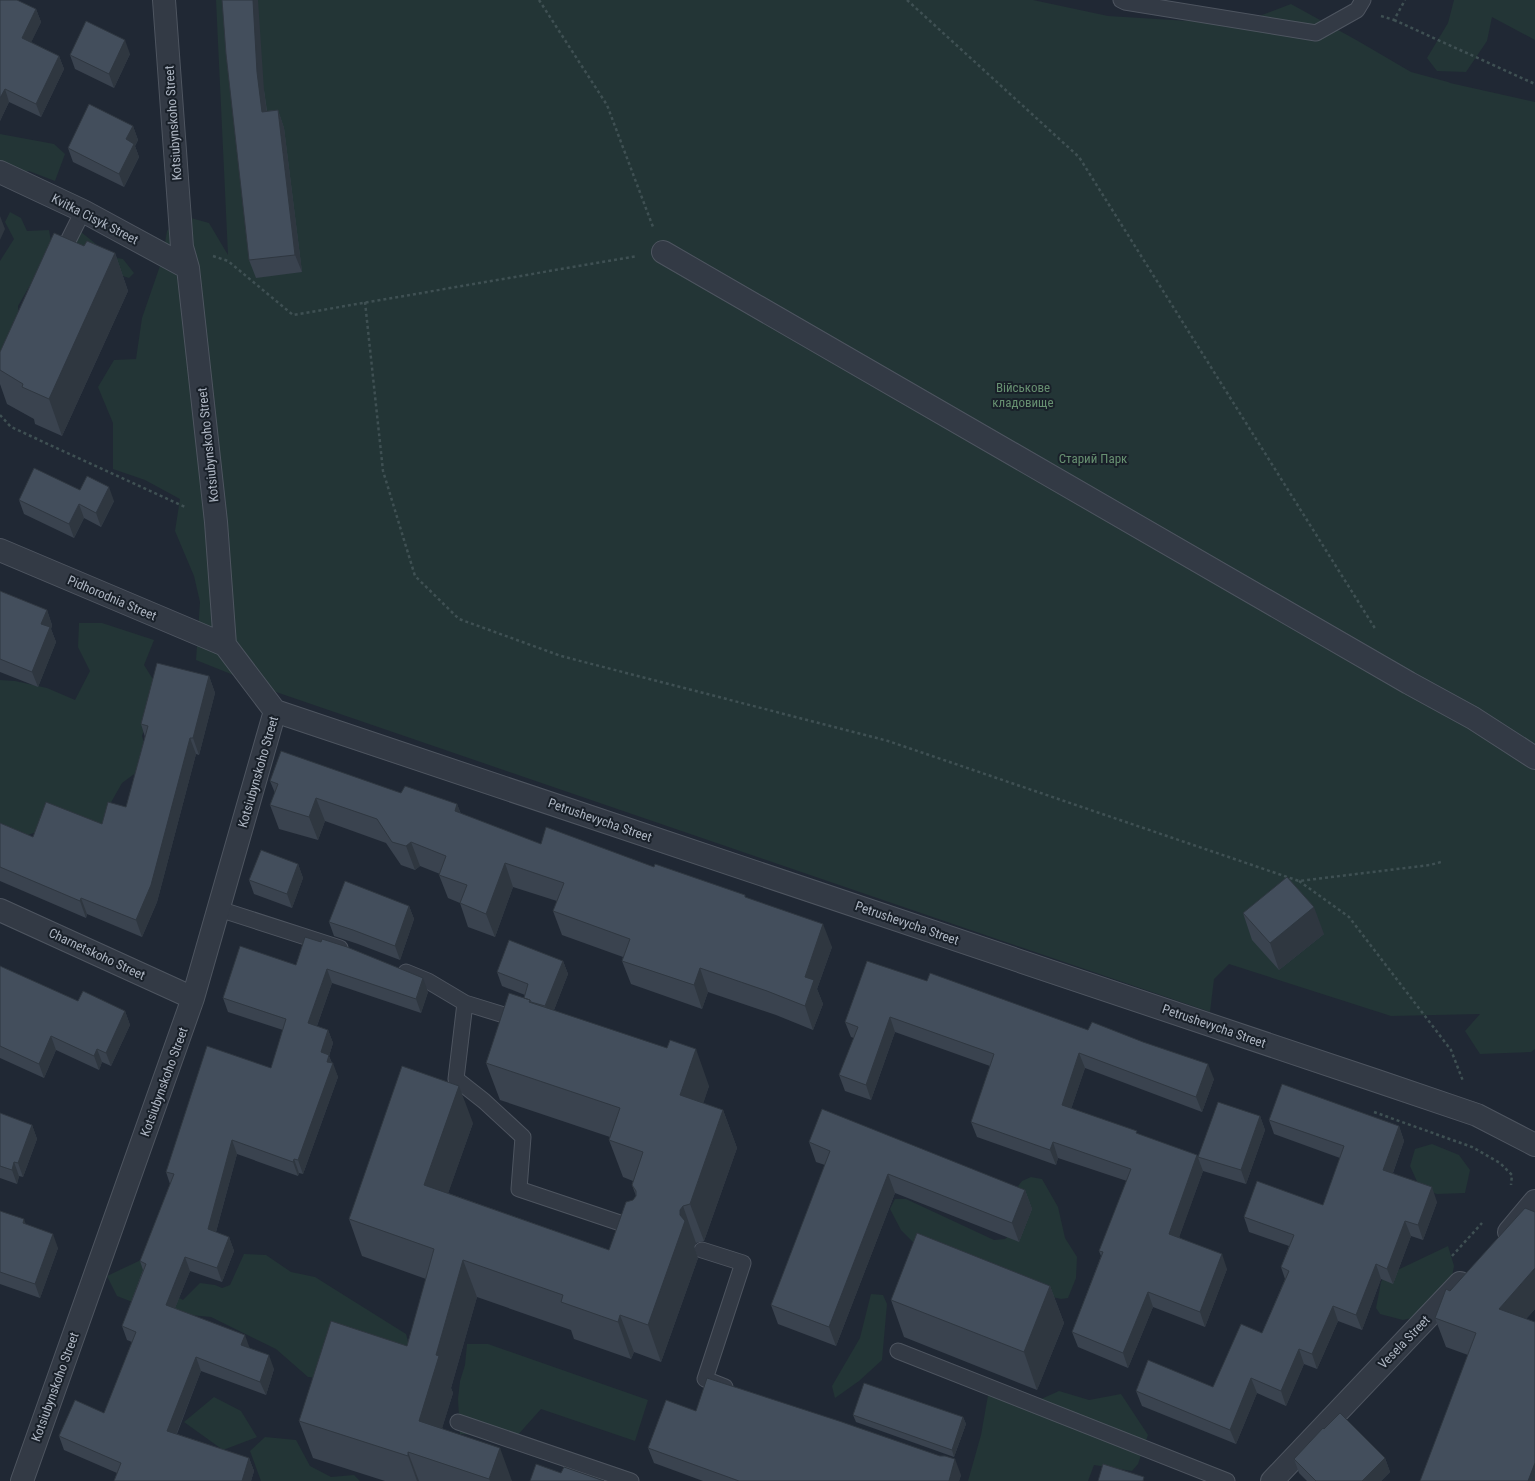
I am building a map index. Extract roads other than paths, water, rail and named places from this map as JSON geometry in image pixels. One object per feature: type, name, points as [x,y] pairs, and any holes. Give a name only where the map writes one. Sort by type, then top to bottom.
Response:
[{"type":"street","name":"Kotsiubynskoho Street","points":[[22,1481],[193,998],[275,711],[225,646],[216,522],[188,268],[182,247],[164,0]]},
{"type":"street","name":"Kvitka Cisyk Street","points":[[0,172],[83,211],[188,268]]},
{"type":"street","points":[[663,252],[1409,683],[1473,718],[1535,758]]},
{"type":"street","name":"Pidhorodnia Street","points":[[0,550],[225,646]]},
{"type":"street","name":"Petrushevycha Street","points":[[275,711],[1477,1115],[1535,1145]]},
{"type":"street","name":"Charnetskoho Street","points":[[0,910],[193,998]]},
{"type":"street","points":[[1495,1246],[1522,1218],[1535,1201]]},
{"type":"street","name":"Vesela Street","points":[[1272,1481],[1473,1269]]},
{"type":"lane","points":[[1120,0],[1316,34],[1357,10],[1363,0]]},
{"type":"lane","points":[[55,268],[83,211]]},
{"type":"lane","points":[[219,909],[355,952]]},
{"type":"lane","points":[[391,966],[428,980],[465,1003],[533,1024]]},
{"type":"lane","points":[[465,1003],[456,1079],[484,1101],[523,1137],[518,1189],[641,1230]]},
{"type":"lane","points":[[702,1250],[743,1263],[705,1379],[741,1392]]},
{"type":"lane","points":[[898,1351],[1227,1481]]},
{"type":"lane","points":[[458,1422],[631,1481]]},
{"type":"park label","name":"Військове кладовище","points":[[1023,394]]},
{"type":"park label","name":"Старий Парк","points":[[1093,458]]}]
